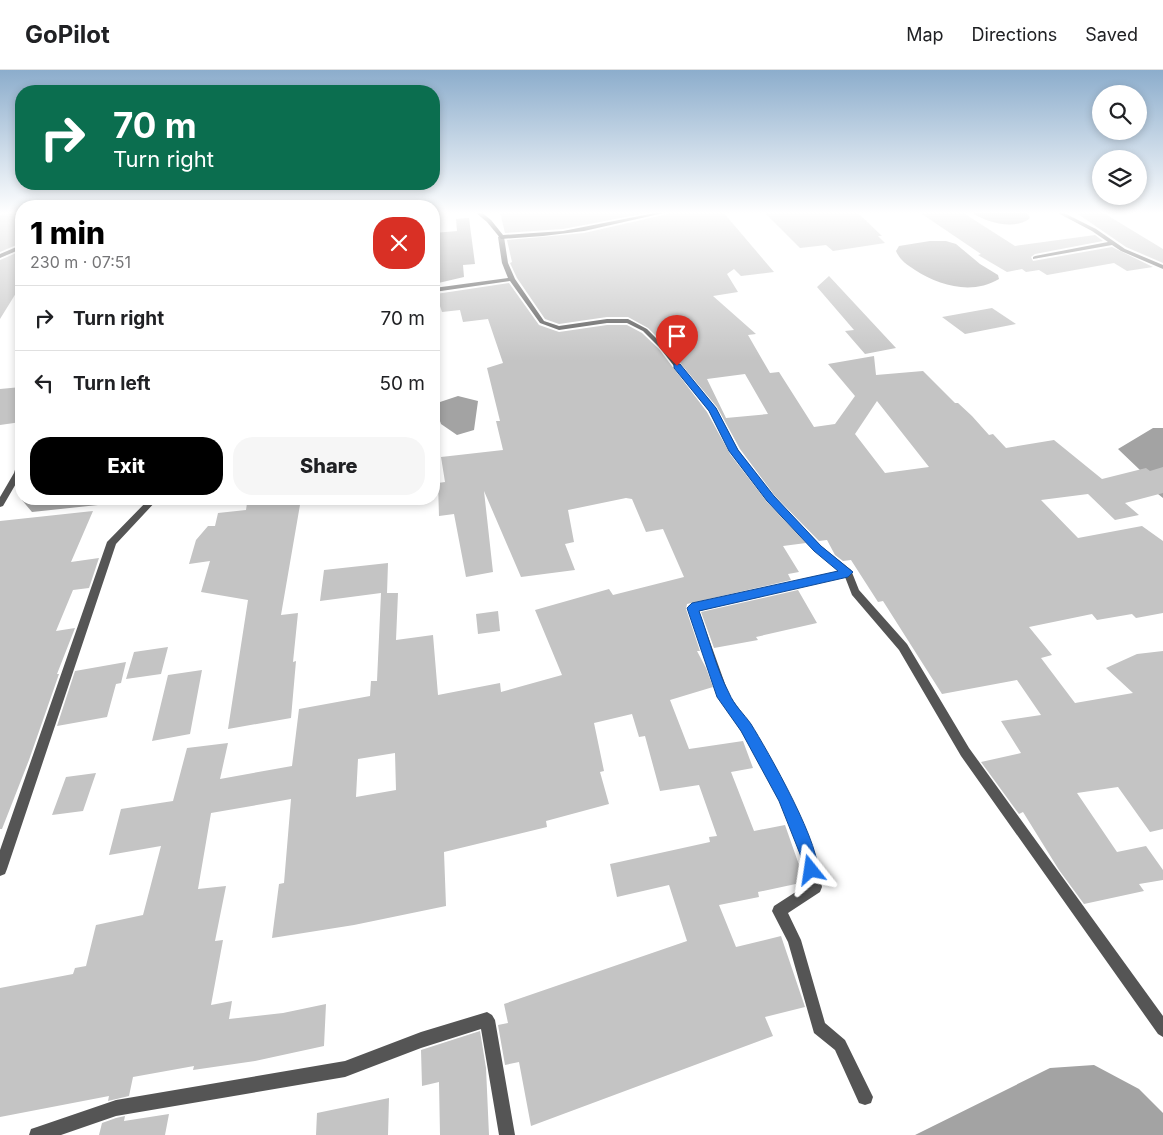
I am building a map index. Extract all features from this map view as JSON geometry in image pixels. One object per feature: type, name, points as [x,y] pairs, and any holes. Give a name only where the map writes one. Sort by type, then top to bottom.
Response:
[{"type":"street","points":[[505,262],[512,279],[537,317],[549,326],[558,328],[607,321],[628,321],[652,336],[713,410],[734,451],[771,498],[818,548],[848,572],[855,592],[889,628],[908,653],[965,752],[1163,1029]]},
{"type":"street","points":[[1150,262],[1163,267]]},
{"type":"street","points":[[440,289],[512,279]]},
{"type":"street","points":[[0,504],[15,478]]},
{"type":"street","points":[[0,869],[112,542],[148,505]]},
{"type":"street","points":[[848,572],[692,608],[724,697],[745,727],[784,797],[808,854],[815,887],[779,911],[794,940],[820,1028],[840,1045],[864,1097]]},
{"type":"street","points":[[37,1135],[116,1108],[345,1069],[421,1040],[488,1020],[507,1135]]},
{"type":"shaded area","points":[[440,262],[475,262],[475,264],[463,265],[464,277],[440,283]]},
{"type":"shaded area","points":[[904,262],[977,262],[998,275],[999,279],[978,287],[956,287],[925,276]]},
{"type":"shaded area","points":[[458,396],[478,401],[474,430],[457,435],[441,424],[440,402]]},
{"type":"shaded area","points":[[1153,428],[1163,428],[1163,498],[1148,486],[1141,471],[1118,449]]},
{"type":"shaded area","points":[[26,505],[98,505],[32,512]]},
{"type":"shaded area","points":[[1094,1065],[1139,1089],[1163,1113],[1163,1135],[915,1135],[1050,1068]]},
{"type":"building","points":[[0,262],[15,262],[15,295],[0,319]]},
{"type":"building","points":[[765,262],[774,272],[741,276],[734,269],[727,274],[738,292],[713,296],[756,334],[748,335],[770,373],[779,372],[814,427],[835,424],[855,396],[828,364],[874,356],[876,375],[923,371],[955,403],[958,403],[972,416],[989,435],[993,434],[1006,448],[1054,440],[1102,479],[1146,468],[1150,471],[1163,467],[1163,493],[1125,503],[1139,515],[1115,520],[1088,494],[1041,500],[1078,538],[1142,526],[1163,541],[1163,613],[1136,618],[1132,614],[1097,620],[1092,614],[1029,627],[1052,655],[1041,658],[1075,703],[1133,693],[1106,668],[1137,654],[1163,651],[1163,829],[1150,832],[1118,787],[1077,793],[1117,852],[1146,846],[1163,870],[1163,880],[1139,884],[1144,891],[1084,904],[1059,870],[1023,812],[1019,814],[981,762],[1021,753],[1001,721],[1041,715],[1017,680],[942,694],[883,601],[878,602],[851,560],[843,561],[835,555],[827,540],[819,541],[775,496],[740,449],[717,407],[665,345],[648,328],[628,317],[607,317],[559,324],[545,319],[517,278],[510,263]],"holes":[[[745,374],[768,414],[726,418],[707,379]],[[877,401],[929,467],[885,473],[855,434]]]},
{"type":"building","points":[[989,262],[1142,262],[1153,267],[1127,271],[1114,263],[1047,275],[1039,270],[1026,272],[1022,269],[1007,272]]},
{"type":"building","points":[[829,276],[896,348],[865,354],[845,331],[854,330],[817,287]]},
{"type":"building","points":[[509,283],[539,325],[559,332],[607,325],[627,325],[642,333],[659,349],[707,412],[730,454],[767,502],[806,543],[783,546],[799,572],[788,574],[791,580],[687,604],[686,609],[700,651],[697,651],[713,687],[670,700],[689,749],[743,741],[753,768],[731,772],[754,831],[785,825],[805,882],[758,892],[759,897],[719,905],[736,947],[781,936],[805,1007],[765,1017],[773,1036],[531,1126],[519,1062],[505,1065],[498,1025],[508,1023],[504,1004],[687,941],[669,885],[617,897],[610,864],[710,842],[709,837],[717,836],[699,785],[660,791],[645,736],[639,737],[632,714],[594,723],[604,771],[600,772],[609,804],[546,821],[547,827],[444,852],[446,906],[354,925],[272,938],[279,884],[284,883],[291,799],[211,813],[198,889],[226,886],[215,941],[223,940],[211,1005],[232,1001],[229,1019],[283,1013],[326,1004],[324,1046],[255,1061],[193,1070],[194,1066],[133,1077],[129,1096],[108,1101],[109,1096],[0,1117],[0,988],[73,974],[75,968],[86,966],[96,925],[143,915],[161,846],[109,855],[121,809],[173,801],[187,748],[228,743],[220,779],[292,766],[299,709],[370,696],[371,681],[377,681],[381,593],[320,601],[324,570],[388,563],[387,593],[398,593],[396,640],[433,635],[438,695],[500,683],[501,692],[562,675],[535,610],[609,589],[613,595],[684,577],[663,529],[646,532],[632,499],[626,498],[568,510],[574,542],[565,544],[575,570],[521,577],[484,491],[493,572],[466,577],[454,514],[439,516],[440,483],[445,482],[441,457],[503,450],[496,421],[500,421],[487,368],[503,363],[488,319],[463,322],[460,310],[442,312],[440,293]],"holes":[[[395,753],[396,790],[356,797],[358,759]]]},
{"type":"building","points":[[992,308],[1016,324],[965,334],[942,317]]},
{"type":"building","points":[[15,388],[15,423],[0,425],[0,389]]},
{"type":"building","points":[[247,505],[300,505],[281,615],[298,613],[293,662],[296,661],[291,718],[228,729],[248,600],[201,592],[210,561],[189,564],[196,540],[208,526],[215,526],[218,513],[246,510]]},
{"type":"building","points":[[93,511],[71,562],[99,558],[89,588],[73,590],[56,631],[75,628],[57,674],[59,674],[29,760],[2,829],[0,829],[0,521]]},
{"type":"building","points":[[798,590],[817,623],[756,637],[758,640],[714,648],[701,612]]},
{"type":"building","points":[[498,611],[500,631],[478,634],[476,614]]},
{"type":"building","points":[[168,647],[161,674],[126,679],[134,652]]},
{"type":"building","points":[[126,662],[121,683],[116,684],[107,717],[57,726],[75,671]]},
{"type":"building","points":[[202,670],[190,734],[152,741],[168,675]]},
{"type":"building","points":[[96,773],[83,811],[52,815],[66,777]]},
{"type":"building","points":[[480,1031],[486,1068],[489,1135],[440,1135],[439,1082],[422,1086],[421,1050]]},
{"type":"building","points":[[389,1098],[388,1135],[316,1135],[317,1113]]},
{"type":"building","points":[[169,1114],[165,1135],[99,1135],[102,1123],[116,1118],[125,1116],[124,1121]]},
{"type":"route","points":[[677,366],[713,410],[734,451],[771,498],[818,548],[848,572],[692,608],[724,697],[745,727],[784,797],[808,854],[811,870]]}]
